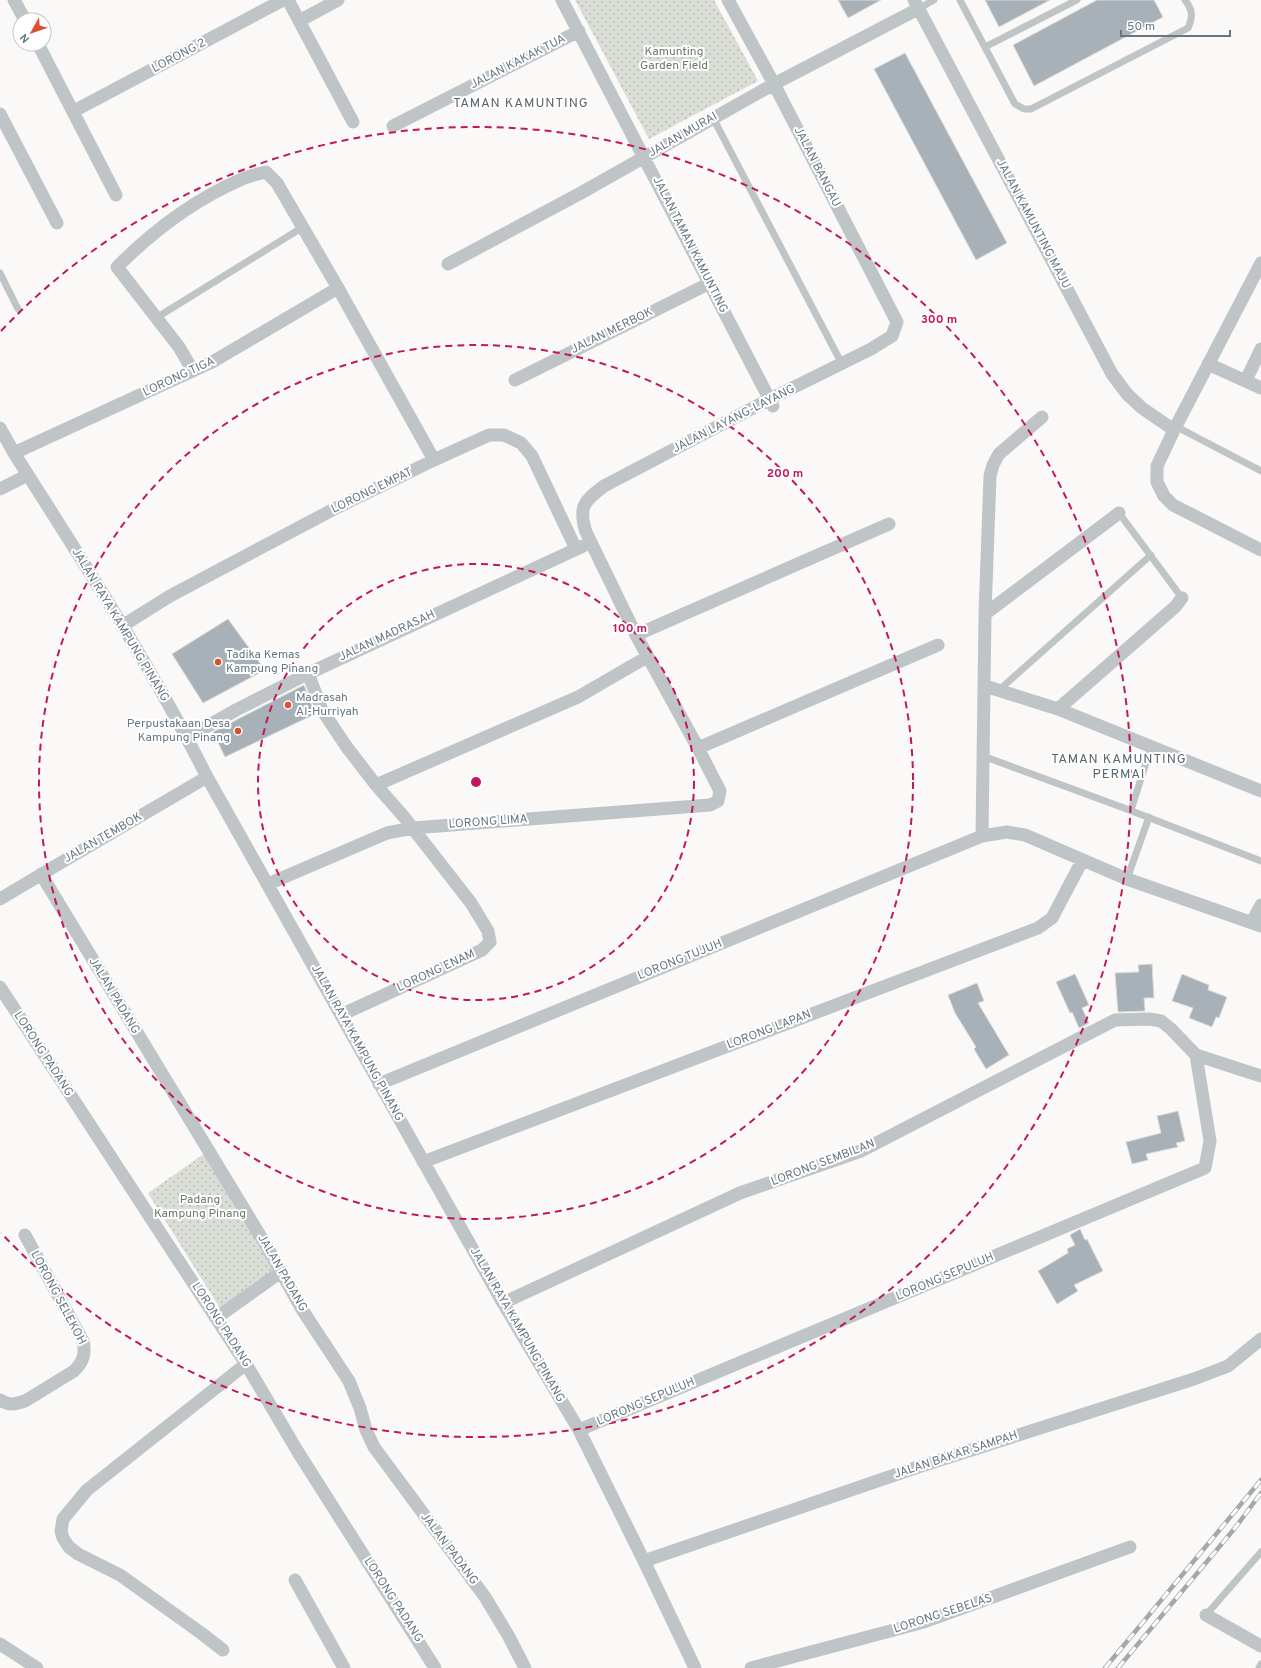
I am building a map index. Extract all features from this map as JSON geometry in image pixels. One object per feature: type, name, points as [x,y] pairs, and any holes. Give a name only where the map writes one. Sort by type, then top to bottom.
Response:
[{"type":"street","points":[[14,0],[21,12]]},
{"type":"street","name":"LORONG 2","points":[[74,111],[283,0]]},
{"type":"street","points":[[288,0],[353,122]]},
{"type":"street","points":[[299,21],[338,0]]},
{"type":"street","name":"JALAN TAMAN KAMUNTING","points":[[562,0],[772,403]]},
{"type":"street","name":"JALAN BANGAU","points":[[728,0],[774,84],[897,322],[892,336]]},
{"type":"street","name":"JALAN MURAI","points":[[448,264],[644,157],[916,4]]},
{"type":"street","name":"JALAN KAMUNTING MAJU","points":[[916,4],[1112,374],[1127,394],[1142,408],[1175,429]]},
{"type":"street","name":"JALAN KAKAK TUA","points":[[393,126],[579,31]]},
{"type":"street","points":[[42,52],[116,195]]},
{"type":"street","points":[[0,114],[57,223]]},
{"type":"street","points":[[193,371],[179,347],[117,267],[133,251],[176,217],[211,194],[241,179],[266,172],[277,183],[303,227],[434,460]]},
{"type":"street","points":[[1261,263],[1157,466],[1157,482],[1164,496],[1174,505],[1261,550]]},
{"type":"street","name":"JALAN MERBOK","points":[[514,380],[710,283]]},
{"type":"street","name":"LORONG TIGA","points":[[14,453],[214,361],[338,288]]},
{"type":"street","name":"JALAN LAYANG-LAYANG","points":[[591,542],[582,520],[582,508],[588,497],[604,486],[772,403],[892,336]]},
{"type":"street","points":[[1246,380],[1261,349]]},
{"type":"street","points":[[1208,364],[1261,388]]},
{"type":"street","points":[[982,836],[985,614],[990,476],[993,465],[999,454],[1042,417]]},
{"type":"street","name":"JALAN RAYA KAMPUNG PINANG","points":[[0,428],[122,626],[188,738],[207,778],[423,1162],[579,1430],[696,1668]]},
{"type":"street","name":"LORONG EMPAT","points":[[122,626],[170,596],[334,509],[434,460],[489,436],[504,435],[521,443],[532,456],[576,549]]},
{"type":"street","points":[[0,489],[28,475]]},
{"type":"street","points":[[985,614],[1119,513]]},
{"type":"street","points":[[636,635],[889,524]]},
{"type":"street","points":[[591,542],[636,635],[698,748],[938,645]]},
{"type":"street","name":"JALAN MADRASAH","points":[[188,738],[236,710],[308,673],[591,542]]},
{"type":"street","points":[[1058,709],[1174,607],[1182,598]]},
{"type":"street","points":[[376,785],[578,697],[648,657]]},
{"type":"street","points":[[308,673],[322,710],[346,746],[376,785],[413,828]]},
{"type":"street","points":[[985,686],[1058,709],[1261,791]]},
{"type":"street","name":"LORONG LIMA","points":[[268,884],[387,834],[413,828],[710,805],[718,801],[720,791],[698,748]]},
{"type":"street","name":"JALAN TEMBOK","points":[[0,899],[207,778]]},
{"type":"street","name":"LORONG ENAM","points":[[341,1015],[482,950],[490,942],[488,931],[471,903],[413,828]]},
{"type":"street","name":"LORONG TUJUH","points":[[379,1084],[982,836],[1007,832],[1024,835],[1127,879],[1257,924]]},
{"type":"street","name":"LORONG LAPAN","points":[[423,1162],[1038,928],[1052,918],[1082,861]]},
{"type":"street","name":"JALAN PADANG","points":[[41,874],[303,1311],[349,1381],[360,1408],[366,1430],[374,1447],[485,1597],[508,1635],[525,1668]]},
{"type":"street","points":[[1257,924],[1261,905]]},
{"type":"street","name":"LORONG PADANG","points":[[0,987],[246,1364],[298,1452],[435,1668]]},
{"type":"street","name":"LORONG SEMBILAN","points":[[504,1303],[740,1193],[861,1151],[1115,1020],[1149,1019],[1161,1021],[1171,1029],[1196,1055]]},
{"type":"street","points":[[1196,1055],[1261,1076]]},
{"type":"street","name":"LORONG SEPULUH","points":[[579,1430],[1205,1168],[1210,1141],[1196,1055]]},
{"type":"street","name":"LORONG SELEKOH","points":[[0,1400],[9,1404],[17,1404],[25,1401],[74,1371],[81,1364],[84,1357],[85,1349],[83,1341],[25,1235]]},
{"type":"street","points":[[216,1318],[281,1272]]},
{"type":"street","name":"JALAN BAKAR SAMPAH","points":[[644,1561],[918,1467],[1194,1379],[1228,1366],[1261,1339]]},
{"type":"street","points":[[223,1650],[120,1575],[78,1554],[66,1543],[61,1531],[63,1519],[87,1490],[246,1364]]},
{"type":"street","name":"LORONG SEBELAS","points":[[751,1668],[924,1622],[1130,1547]]},
{"type":"street","points":[[296,1580],[344,1668]]},
{"type":"street","points":[[1206,1615],[1261,1646]]},
{"type":"street","points":[[0,1644],[37,1668]]},
{"type":"lane","points":[[916,4],[934,0]]},
{"type":"lane","points":[[960,0],[1015,104],[1024,109],[1031,109],[1188,28],[1193,17],[1191,7],[1185,0]]},
{"type":"lane","points":[[985,47],[1077,0]]},
{"type":"lane","points":[[713,118],[842,364]]},
{"type":"lane","points":[[156,318],[303,227]]},
{"type":"lane","points":[[0,273],[18,309]]},
{"type":"lane","points":[[1175,429],[1261,471]]},
{"type":"lane","points":[[1119,513],[1152,555],[1182,598]]},
{"type":"lane","points":[[999,690],[1152,555]]},
{"type":"lane","points":[[1131,810],[1151,747]]},
{"type":"lane","points":[[983,756],[1131,810],[1261,861]]},
{"type":"lane","points":[[1127,879],[1148,817]]},
{"type":"lane","points":[[1206,1615],[1261,1552]]},
{"type":"lane","points":[[1259,1668],[1261,1664]]},
{"type":"green space","name":"Kamunting Garden Field","points":[[575,0],[714,0],[758,81],[649,139]]},
{"type":"green space","name":"Padang Kampung Pinang","points":[[208,1151],[281,1272],[223,1313],[148,1193]]},
{"type":"building","points":[[838,0],[881,0],[848,18]]},
{"type":"building","points":[[985,0],[1050,0],[999,27]]},
{"type":"building","points":[[1097,0],[1154,0],[1163,17],[1034,86],[1013,45]]},
{"type":"building","points":[[905,53],[1007,243],[976,260],[874,69]]},
{"type":"building","name":"Tadika Kemas Kampung Pinang","points":[[228,619],[265,670],[203,703],[172,654]]},
{"type":"building","points":[[304,685],[315,714],[225,757],[213,732]]},
{"type":"building","points":[[1152,964],[1154,998],[1144,998],[1145,1011],[1118,1012],[1115,973],[1139,972],[1138,965]]},
{"type":"building","points":[[1075,974],[1089,1005],[1082,1008],[1089,1023],[1079,1028],[1072,1012],[1070,1013],[1056,982]]},
{"type":"building","points":[[1182,974],[1209,985],[1208,990],[1227,997],[1219,1018],[1216,1017],[1212,1027],[1189,1018],[1193,1008],[1172,1001]]},
{"type":"building","points":[[977,983],[984,1001],[978,1003],[1009,1055],[986,1069],[974,1049],[976,1047],[955,1013],[948,995]]},
{"type":"building","points":[[1178,1111],[1185,1141],[1176,1143],[1178,1147],[1146,1154],[1148,1160],[1132,1164],[1126,1142],[1161,1133],[1157,1116]]},
{"type":"building","points":[[1080,1229],[1085,1240],[1087,1239],[1103,1271],[1074,1285],[1078,1291],[1057,1304],[1038,1271],[1068,1253],[1067,1249],[1075,1245],[1070,1235]]},
{"type":"railway","points":[[1105,1668],[1261,1480]]},
{"type":"railway","points":[[1118,1668],[1235,1528],[1261,1493]]},
{"type":"place","name":"Tadika Kemas Kampung Pinang","points":[[218,662]]},
{"type":"place","name":"Madrasah Al-Hurriyah","points":[[288,705]]},
{"type":"place","name":"Perpustakaan Desa Kampung Pinang","points":[[238,731]]},
{"type":"district","name":"TAMAN KAMUNTING","points":[[521,104]]},
{"type":"district","name":"TAMAN KAMUNTING PERMAI","points":[[1119,768]]}]
